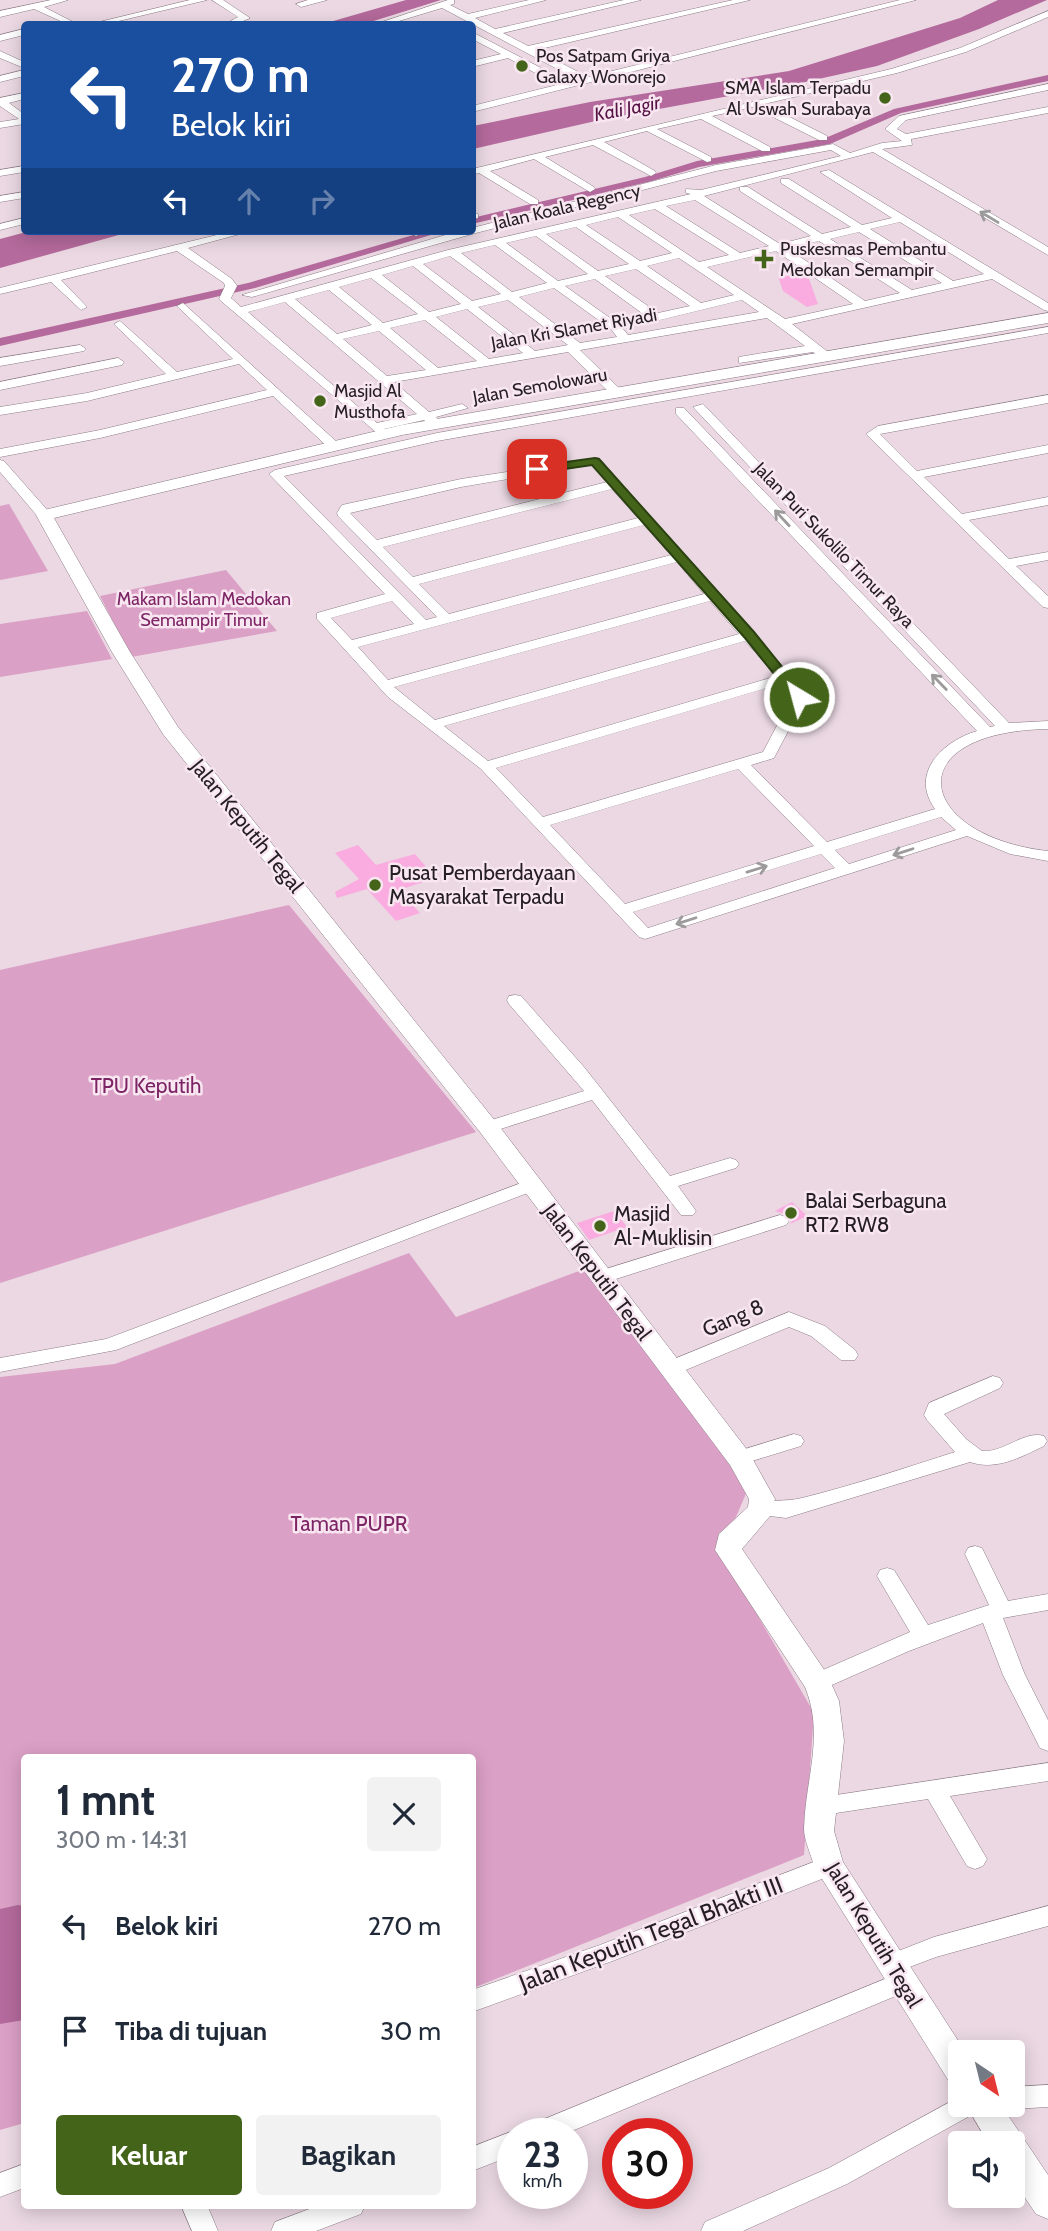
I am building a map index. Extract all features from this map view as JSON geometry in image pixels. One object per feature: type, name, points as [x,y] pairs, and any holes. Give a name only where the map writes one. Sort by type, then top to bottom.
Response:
[{"type":"main road","name":"Jalan Semolowaru","points":[[44,515],[334,446],[379,431],[431,420],[616,392],[642,394],[698,384],[819,352],[1048,317]]},
{"type":"main road","name":"Jalan Keputih Tegal","points":[[44,515],[121,652],[168,727],[260,846],[488,1126],[600,1279],[739,1458],[762,1499],[761,1509],[752,1521],[729,1541],[728,1550],[817,1682],[825,1701],[830,1741],[819,1831],[829,1866],[948,2053]]},
{"type":"main road","points":[[1025,2169],[1048,2203]]},
{"type":"street","points":[[0,14],[63,0]]},
{"type":"street","points":[[109,21],[202,0]]},
{"type":"street","points":[[217,0],[245,18],[237,21]]},
{"type":"street","points":[[301,4],[322,0]]},
{"type":"street","points":[[391,21],[458,0]]},
{"type":"street","points":[[465,18],[541,0]]},
{"type":"street","points":[[493,32],[636,0]]},
{"type":"street","points":[[527,50],[745,0]]},
{"type":"street","points":[[476,109],[911,0]]},
{"type":"street","points":[[41,3],[65,21]]},
{"type":"street","points":[[443,5],[471,21]]},
{"type":"street","points":[[428,10],[439,17]]},
{"type":"street","points":[[477,171],[702,115],[894,72],[964,50],[1048,14]]},
{"type":"street","points":[[476,24],[588,81]]},
{"type":"street","points":[[0,38],[21,33]]},
{"type":"street","points":[[476,39],[568,86]]},
{"type":"street","points":[[476,63],[510,55]]},
{"type":"street","points":[[2,56],[21,64]]},
{"type":"street","points":[[535,68],[554,64]]},
{"type":"street","points":[[0,79],[21,74]]},
{"type":"street","points":[[893,146],[908,143],[905,137],[890,129],[903,118],[1048,87]]},
{"type":"street","points":[[0,102],[21,97]]},
{"type":"street","points":[[0,102],[21,118]]},
{"type":"street","points":[[754,103],[823,138]]},
{"type":"street","points":[[905,137],[1048,110]]},
{"type":"street","points":[[702,115],[766,149]]},
{"type":"street","points":[[0,125],[21,121]]},
{"type":"street","points":[[648,128],[707,159]]},
{"type":"street","points":[[594,141],[651,173]]},
{"type":"street","points":[[893,146],[1048,240]]},
{"type":"street","name":"Jalan Koala Regency","points":[[240,311],[452,252],[700,195],[893,146]]},
{"type":"street","points":[[476,230],[716,168],[833,147],[850,157]]},
{"type":"street","points":[[876,150],[1048,251]]},
{"type":"street","points":[[793,154],[813,166]]},
{"type":"street","points":[[536,156],[590,188]]},
{"type":"street","points":[[0,173],[21,170]]},
{"type":"street","points":[[477,171],[534,202]]},
{"type":"street","points":[[825,172],[1048,309]]},
{"type":"street","points":[[934,184],[950,180]]},
{"type":"street","points":[[673,181],[700,195],[863,305]]},
{"type":"street","points":[[785,181],[951,285]]},
{"type":"street","points":[[744,189],[910,294]]},
{"type":"street","points":[[0,200],[21,196]]},
{"type":"street","points":[[657,205],[738,256]]},
{"type":"street","points":[[619,213],[783,323],[819,352]]},
{"type":"street","points":[[696,266],[901,219]]},
{"type":"street","points":[[0,227],[21,222]]},
{"type":"street","points":[[577,223],[699,307]]},
{"type":"street","points":[[537,232],[656,317]]},
{"type":"street","points":[[0,291],[230,235]]},
{"type":"street","points":[[248,295],[458,235]]},
{"type":"street","points":[[496,241],[615,327],[624,338]]},
{"type":"street","points":[[180,248],[228,281],[227,291],[240,311],[379,431]]},
{"type":"street","points":[[452,252],[511,295],[574,347],[616,392]]},
{"type":"street","points":[[334,338],[679,255]]},
{"type":"street","points":[[414,262],[533,355]]},
{"type":"street","points":[[372,273],[486,362]]},
{"type":"street","points":[[783,323],[994,275]]},
{"type":"street","points":[[54,279],[81,307]]},
{"type":"street","points":[[331,286],[436,372]]},
{"type":"street","points":[[615,327],[741,297]]},
{"type":"street","points":[[287,298],[431,420],[462,408]]},
{"type":"street","points":[[183,306],[334,446]]},
{"type":"street","name":"Jalan Kri Slamet Riyadi","points":[[387,380],[768,314]]},
{"type":"street","points":[[120,324],[175,376]]},
{"type":"street","points":[[680,411],[698,407],[709,398],[698,384],[1048,330]]},
{"type":"street","points":[[0,362],[80,349]]},
{"type":"street","points":[[743,360],[819,352]]},
{"type":"street","points":[[0,411],[87,397],[242,360]]},
{"type":"street","points":[[0,386],[118,362]]},
{"type":"street","points":[[0,453],[100,434],[276,392]]},
{"type":"street","points":[[424,625],[275,474],[642,394]]},
{"type":"street","name":"Jalan Puri Sukolilo Timur Raya","points":[[642,394],[656,407],[680,411],[986,732]]},
{"type":"street","points":[[1048,399],[878,430],[872,436],[1048,604]]},
{"type":"street","name":"Jalan Puri Sukolilo Timur Raya","points":[[698,407],[1004,727]]},
{"type":"street","points":[[914,475],[1048,449]]},
{"type":"street","points":[[446,619],[343,513],[347,509],[461,483],[588,460],[595,461],[750,635],[799,697],[769,755],[540,823]]},
{"type":"street","points":[[0,464],[44,515]]},
{"type":"street","points":[[374,545],[615,484]]},
{"type":"street","points":[[959,518],[1048,501]]},
{"type":"street","points":[[410,582],[647,520]]},
{"type":"street","points":[[806,543],[826,541]]},
{"type":"street","points":[[1005,564],[1048,556]]},
{"type":"street","points":[[349,645],[680,557]]},
{"type":"street","points":[[385,685],[715,595]]},
{"type":"street","points":[[395,596],[322,616],[385,685],[486,766],[645,934],[968,831]]},
{"type":"street","points":[[432,724],[750,635]]},
{"type":"street","points":[[486,766],[786,678]]},
{"type":"street","points":[[1048,725],[1004,727],[956,745],[937,765],[933,788],[944,811],[968,831],[1015,850],[1048,856]]},
{"type":"street","points":[[740,763],[846,870]]},
{"type":"street","points":[[622,910],[944,811]]},
{"type":"street","points":[[515,1000],[595,1093],[687,1211]]},
{"type":"street","points":[[488,1126],[595,1093]]},
{"type":"street","points":[[666,1183],[730,1164]]},
{"type":"street","points":[[0,1365],[109,1345],[533,1185]]},
{"type":"street","points":[[600,1279],[780,1221]]},
{"type":"street","name":"Gang 8","points":[[669,1369],[789,1319],[818,1331],[848,1356]]},
{"type":"street","points":[[970,1455],[933,1412],[993,1383]]},
{"type":"street","points":[[739,1458],[794,1441]]},
{"type":"street","points":[[761,1509],[786,1510],[814,1503],[970,1455],[1000,1459],[1037,1441]]},
{"type":"street","points":[[975,1554],[988,1613],[1014,1675],[1048,1742]]},
{"type":"street","points":[[887,1576],[923,1634]]},
{"type":"street","points":[[817,1682],[923,1634],[988,1613],[1048,1602]]},
{"type":"street","points":[[823,1806],[1048,1772]]},
{"type":"street","points":[[933,1789],[975,1859]]},
{"type":"street","name":"Jalan Keputih Tegal Bhakti III","points":[[476,2000],[829,1866]]},
{"type":"street","points":[[572,2118],[896,1973],[934,1947],[1048,1916]]},
{"type":"street","points":[[1026,2097],[1048,2096]]},
{"type":"street","points":[[714,2231],[838,2176],[948,2115]]},
{"type":"street","points":[[476,2157],[497,2149]]},
{"type":"street","points":[[0,2185],[21,2177]]},
{"type":"street","points":[[196,2209],[205,2231]]},
{"type":"street","points":[[284,2231],[342,2209]]},
{"type":"green space","points":[[9,504],[48,571],[0,580],[0,506]]},
{"type":"green space","name":"Makam Islam Medokan Semampir Timur","points":[[226,570],[277,631],[131,657],[100,596]]},
{"type":"green space","points":[[87,611],[112,659],[0,677],[0,624]]},
{"type":"green space","name":"TPU Keputih","points":[[289,905],[476,1132],[0,1283],[0,970]]},
{"type":"green space","name":"Taman PUPR","points":[[409,1253],[456,1317],[587,1268],[748,1489],[721,1552],[814,1713],[804,1855],[476,1987],[476,1754],[21,1754],[21,2124],[0,2130],[0,1377],[115,1364]]},
{"type":"water","points":[[406,0],[441,0],[374,21],[333,21]]},
{"type":"water","name":"Kali Jagir","points":[[998,0],[1047,0],[979,29],[877,66],[600,120],[476,148],[476,125],[590,102],[789,71],[960,18]]},
{"type":"water","points":[[21,233],[119,235],[0,268],[0,239]]},
{"type":"water","points":[[21,1906],[21,2020],[0,2024],[0,1909]]},
{"type":"building","points":[[778,276],[808,276],[818,304],[807,307],[783,291]]},
{"type":"building","name":"Pusat Pemberdayaan Masyarakat Terpadu","points":[[358,845],[376,865],[415,854],[436,878],[399,890],[420,913],[396,921],[367,889],[337,898],[335,892],[359,879],[335,853]]},
{"type":"building","name":"Balai Serbaguna RT2 RW8","points":[[792,1202],[807,1216],[790,1224],[792,1221],[788,1215],[775,1211]]},
{"type":"building","name":"Masjid Al-Muklisin","points":[[614,1211],[627,1227],[589,1240],[577,1223]]},
{"type":"waterway","points":[[476,220],[648,179],[697,164],[826,142],[898,111],[1048,78]]},
{"type":"waterway","points":[[0,342],[251,286],[425,235]]},
{"type":"place","name":"Pos Satpam Griya Galaxy Wonorejo","points":[[522,66]]},
{"type":"place","name":"SMA Islam Terpadu Al Uswah Surabaya","points":[[885,98]]},
{"type":"place","name":"Puskesmas Pembantu Medokan Semampir","points":[[764,259]]},
{"type":"place","name":"Masjid Al Musthofa","points":[[320,401]]},
{"type":"place","name":"Pusat Pemberdayaan Masyarakat Terpadu","points":[[375,885]]},
{"type":"place","name":"Balai Serbaguna RT2 RW8","points":[[791,1213]]},
{"type":"place","name":"Masjid Al-Muklisin","points":[[600,1226]]},
{"type":"route","points":[[537,469],[595,461],[750,635],[798,692],[799,697]]}]
